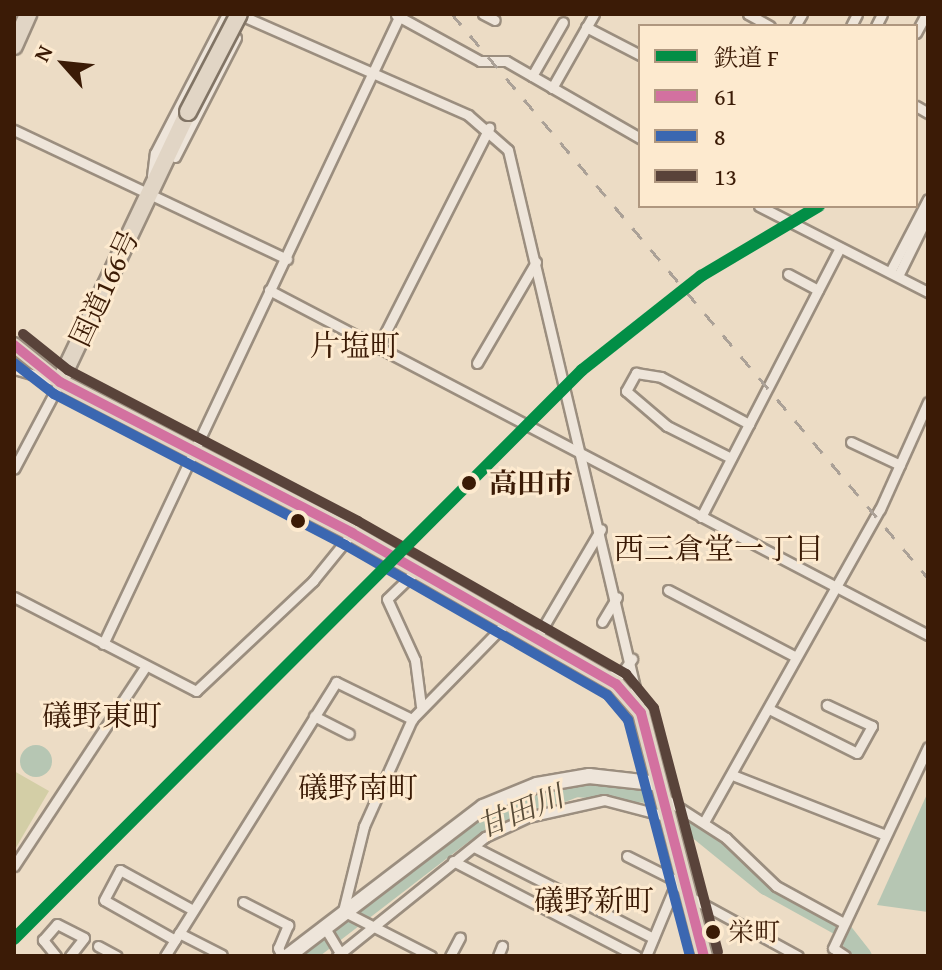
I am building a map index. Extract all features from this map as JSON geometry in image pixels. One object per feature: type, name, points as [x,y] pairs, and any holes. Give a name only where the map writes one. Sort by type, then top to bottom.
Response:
[{"type":"highway","points":[[14,46],[28,14]]},
{"type":"highway","name":"国道166号","points":[[242,15],[188,112],[60,382],[352,533],[538,636],[597,672],[641,713]]},
{"type":"highway","points":[[641,713],[666,803],[683,887],[704,956]]},
{"type":"main road","points":[[14,345],[60,382]]},
{"type":"main road","points":[[288,956],[326,931],[483,807],[537,785],[589,776],[666,803]]},
{"type":"street","points":[[150,191],[155,153],[227,14]]},
{"type":"street","points":[[483,14],[495,20]]},
{"type":"street","points":[[552,88],[594,14]]},
{"type":"street","points":[[748,14],[759,20]]},
{"type":"street","points":[[150,191],[173,161],[242,15],[489,128],[519,180],[582,458],[632,658],[641,713]]},
{"type":"street","points":[[103,644],[148,560],[189,450],[287,259],[397,15],[480,61],[506,61],[638,137]]},
{"type":"street","points":[[532,76],[563,22]]},
{"type":"street","points":[[586,27],[638,54]]},
{"type":"street","points":[[378,347],[489,128]]},
{"type":"street","points":[[14,130],[150,191],[287,259]]},
{"type":"street","points":[[894,274],[928,199]]},
{"type":"street","points":[[763,208],[928,292]]},
{"type":"street","points":[[894,274],[928,215]]},
{"type":"street","points":[[701,517],[840,248]]},
{"type":"street","points":[[477,363],[536,262]]},
{"type":"street","points":[[788,274],[818,290]]},
{"type":"street","points":[[269,290],[582,458],[928,635]]},
{"type":"street","points":[[14,369],[60,382],[14,469]]},
{"type":"street","points":[[731,458],[667,426],[626,391],[636,373],[661,377],[749,424]]},
{"type":"street","points":[[704,822],[735,776],[900,465],[928,402]]},
{"type":"street","points":[[851,442],[900,465]]},
{"type":"street","points":[[538,636],[601,529]]},
{"type":"street","points":[[14,597],[196,691],[313,581],[352,533]]},
{"type":"street","points":[[416,571],[387,599],[415,660],[421,706]]},
{"type":"street","points":[[668,590],[796,657]]},
{"type":"street","points":[[602,622],[617,597]]},
{"type":"street","points":[[431,956],[348,913],[364,826],[412,719],[421,706],[508,621]]},
{"type":"street","points":[[597,672],[617,676],[632,658]]},
{"type":"street","points":[[14,866],[145,667]]},
{"type":"street","points":[[165,956],[336,682],[412,719]]},
{"type":"street","points":[[769,709],[857,753],[872,726],[827,705]]},
{"type":"street","points":[[314,716],[349,734]]},
{"type":"street","points":[[845,956],[833,948],[883,834],[928,747]]},
{"type":"street","points":[[735,776],[883,834]]},
{"type":"street","points":[[326,931],[340,953],[370,922],[474,847],[528,817],[587,801],[666,803],[704,822],[776,886],[844,923]]},
{"type":"street","points":[[474,847],[653,938]]},
{"type":"street","points":[[627,856],[798,956]]},
{"type":"street","points":[[453,861],[636,956]]},
{"type":"street","points":[[193,910],[120,870],[104,900],[222,955]]},
{"type":"street","points":[[646,956],[683,887]]},
{"type":"street","points":[[243,902],[288,925],[282,956]]},
{"type":"street","points":[[56,956],[43,940],[57,924],[84,938],[70,956]]},
{"type":"street","points":[[450,956],[460,937]]},
{"type":"street","points":[[98,946],[117,956]]},
{"type":"shaded area","points":[[36,745],[48,749],[52,761],[48,773],[36,777],[24,773],[20,761],[24,749]]},
{"type":"shaded area","points":[[14,771],[49,791],[14,851]]},
{"type":"shaded area","points":[[928,792],[928,912],[877,905]]},
{"type":"waterway","name":"甘田川","points":[[305,956],[468,831],[576,788],[648,794],[665,804],[766,886],[840,927],[863,956]]},
{"type":"railway","points":[[452,14],[928,578]]},
{"type":"rail line","name":"F","points":[[14,939],[582,370],[701,276],[816,208]]},
{"type":"transit line","name":"13","points":[[23,334],[68,370],[358,521],[626,674],[654,708],[718,952]]},
{"type":"transit line","name":"61","points":[[14,345],[60,382],[352,533],[616,684],[641,713],[704,956]]},
{"type":"transit line","name":"8","points":[[14,363],[54,394],[345,545],[607,695],[628,720],[690,956]]},
{"type":"place","name":"高田市","points":[[469,483]]},
{"type":"place","name":"栄町","points":[[713,932]]},
{"type":"district","name":"片塩町","points":[[355,345]]},
{"type":"district","name":"西三倉堂一丁目","points":[[719,548]]},
{"type":"district","name":"礒野東町","points":[[102,715]]},
{"type":"district","name":"礒野南町","points":[[358,787]]},
{"type":"district","name":"礒野新町","points":[[594,900]]}]
